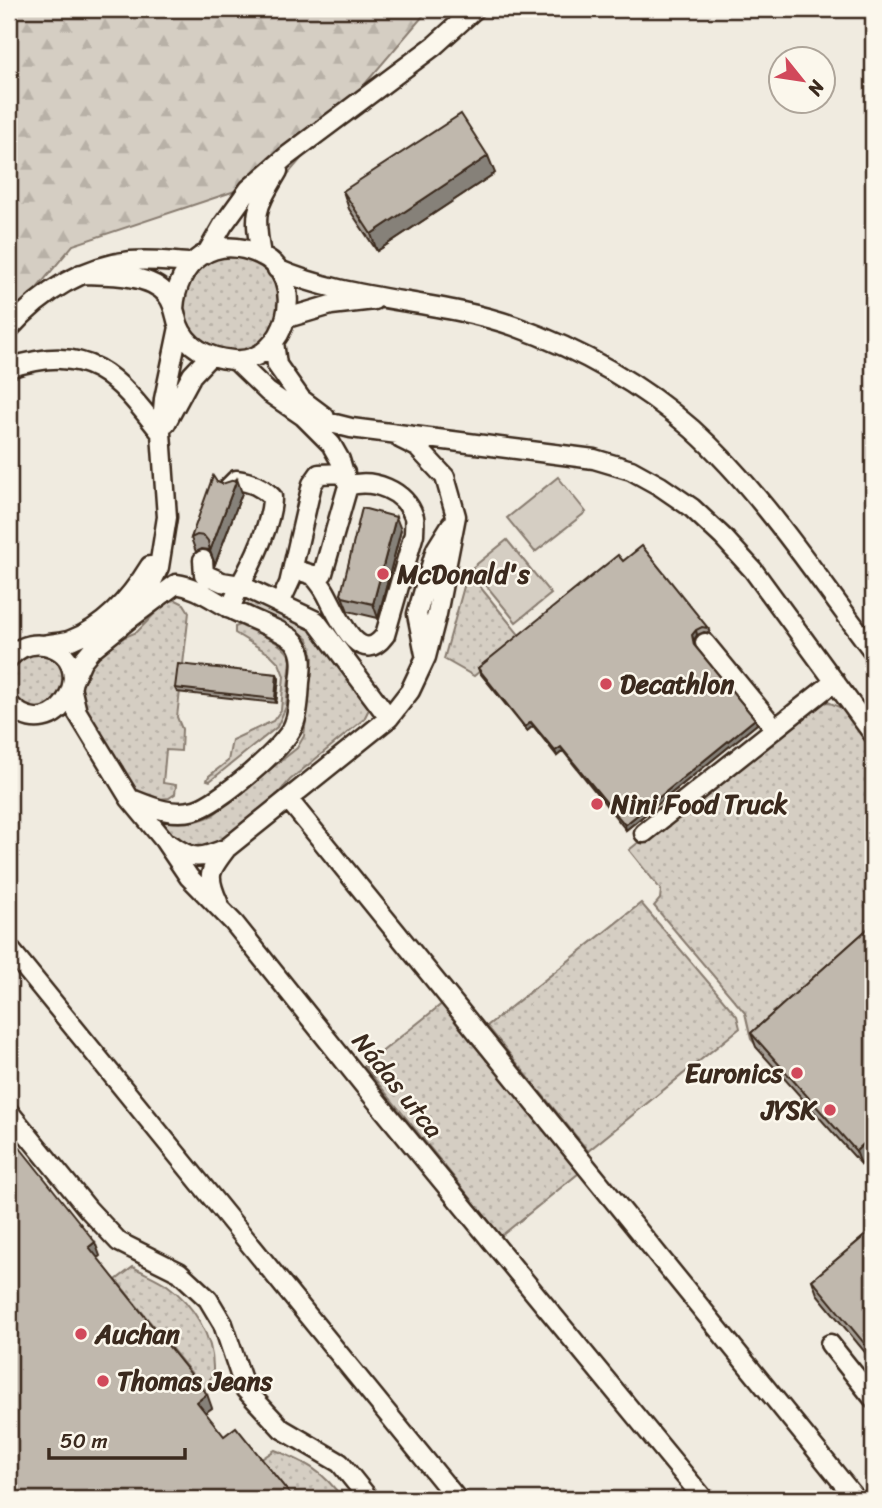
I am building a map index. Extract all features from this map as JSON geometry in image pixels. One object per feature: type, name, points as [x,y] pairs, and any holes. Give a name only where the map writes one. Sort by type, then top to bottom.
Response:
[{"type":"street","points":[[208,251],[249,189],[287,156],[434,46],[475,9]]},
{"type":"street","points":[[261,254],[256,225],[258,205],[287,156]]},
{"type":"street","points":[[128,620],[147,592],[159,567],[167,517],[161,433],[177,318],[175,292],[181,276],[191,262],[208,251],[235,246],[261,254],[277,268],[304,281],[444,307],[513,326],[575,352],[658,402],[716,453],[757,499],[873,651]]},
{"type":"street","points":[[9,329],[43,296],[81,274],[131,261],[191,262]]},
{"type":"street","points":[[81,274],[132,277],[154,285],[166,293],[191,345],[209,357],[236,361],[257,355],[274,342],[287,318],[288,292],[277,268]]},
{"type":"street","points":[[287,318],[331,305],[388,298]]},
{"type":"street","points":[[274,342],[277,365],[293,388],[301,399],[331,421]]},
{"type":"street","points":[[9,368],[35,359],[56,357],[98,368],[124,386],[161,433]]},
{"type":"street","points":[[161,433],[192,375],[209,357]]},
{"type":"street","points":[[236,361],[268,392],[303,416],[331,444],[346,480],[323,573],[313,575],[300,571],[293,575],[280,603]]},
{"type":"street","points":[[303,416],[351,428],[594,459],[631,470],[692,508],[723,537],[753,570],[873,734]]},
{"type":"street","points":[[164,840],[186,856],[197,858],[227,848],[389,718],[410,691],[426,657],[456,516],[445,477],[417,447],[392,434]]},
{"type":"street","points":[[289,584],[312,484],[319,474],[383,486],[403,499],[414,518],[414,534],[385,635],[379,644],[367,648],[359,645],[337,617],[325,591],[313,575]]},
{"type":"street","points":[[229,487],[236,480],[248,482],[272,497],[272,508],[250,568],[230,609]]},
{"type":"street","points":[[9,658],[18,649],[28,645],[71,640],[98,624],[122,605],[142,579],[162,545]]},
{"type":"street","points":[[203,560],[204,574],[222,582],[240,585],[316,621],[331,637],[389,718]]},
{"type":"street","points":[[13,713],[41,717],[63,706],[82,661],[92,649],[176,583],[191,586],[230,609],[293,639],[302,654],[302,668],[294,725],[282,743],[226,794],[197,810],[179,813],[157,810],[130,799]]},
{"type":"street","points":[[705,643],[775,728]]},
{"type":"street","name":"Nádas utca","points":[[44,645],[59,652],[67,660],[77,712],[130,799],[164,840],[189,877],[222,909],[704,1499]]},
{"type":"street","points":[[643,833],[835,681]]},
{"type":"street","points":[[288,799],[856,1499]]},
{"type":"street","points":[[222,909],[210,884],[210,873],[227,848]]},
{"type":"street","points":[[9,948],[457,1499]]},
{"type":"street","points":[[9,1112],[88,1209],[120,1242],[179,1272],[208,1299],[223,1324],[245,1390],[282,1429],[340,1463],[369,1499]]},
{"type":"street","points":[[830,1343],[873,1398]]},
{"type":"green space","points":[[9,9],[429,9],[289,173],[73,245],[9,322]]},
{"type":"green space","points":[[231,256],[249,260],[265,270],[275,286],[279,304],[275,322],[265,338],[249,348],[231,352],[213,348],[197,338],[187,322],[183,304],[187,286],[197,270],[213,260]]},
{"type":"green space","points":[[558,477],[586,512],[535,552],[507,518]]},
{"type":"green space","points":[[507,540],[551,594],[516,622],[472,568]]},
{"type":"green space","points":[[468,572],[521,637],[474,676],[444,659]]},
{"type":"green space","points":[[245,594],[311,624],[370,707],[364,719],[215,847],[196,849],[181,844],[154,821],[191,822],[213,815],[297,748],[304,736],[313,658],[308,639],[300,632],[240,601]]},
{"type":"green space","points":[[176,600],[184,604],[189,612],[177,717],[182,729],[181,751],[166,750],[163,783],[176,785],[175,794],[159,799],[139,793],[125,782],[84,710],[79,696],[87,667],[113,642],[137,632],[166,602]]},
{"type":"green space","points":[[240,625],[277,643],[288,654],[291,660],[286,707],[277,727],[210,781],[207,780],[209,776],[228,761],[232,740],[273,721],[281,710],[284,676],[279,663],[271,655],[235,633],[235,627]]},
{"type":"green space","points":[[37,653],[48,655],[57,661],[63,670],[63,692],[57,701],[48,707],[37,709],[26,707],[17,701],[11,692],[9,681],[11,670],[17,661],[26,655]]},
{"type":"green space","points":[[828,702],[844,709],[873,749],[873,926],[756,1045],[751,1039],[745,1013],[654,906],[660,899],[661,890],[629,850],[812,704]]},
{"type":"green space","points":[[641,903],[737,1016],[740,1028],[588,1151],[487,1026]]},
{"type":"green space","points":[[443,1003],[579,1173],[501,1236],[364,1066]]},
{"type":"green space","points":[[133,1267],[163,1282],[185,1302],[200,1322],[210,1345],[213,1370],[205,1390],[116,1280]]},
{"type":"green space","points":[[275,1450],[314,1469],[343,1499],[292,1499],[260,1460]]},
{"type":"building","points":[[461,114],[488,156],[371,234],[343,191]]},
{"type":"building","points":[[213,476],[222,484],[237,479],[210,551],[204,536],[191,538]]},
{"type":"building","points":[[362,508],[396,517],[373,604],[343,597],[341,594]]},
{"type":"building","name":"Decathlon","points":[[642,546],[708,628],[696,630],[692,635],[694,645],[755,719],[625,825],[561,747],[555,751],[531,722],[525,727],[478,668],[618,555],[623,561]]},
{"type":"building","points":[[178,664],[277,674],[275,699],[175,688]]},
{"type":"building","points":[[873,924],[873,1135],[856,1151],[751,1033]]},
{"type":"building","name":"Auchan","points":[[9,1134],[95,1242],[89,1247],[207,1394],[197,1402],[224,1436],[236,1427],[294,1499],[9,1499]]},
{"type":"building","points":[[873,1229],[873,1354],[812,1280]]},
{"type":"place","name":"McDonald's","points":[[383,574]]},
{"type":"place","name":"Decathlon","points":[[606,684]]},
{"type":"place","name":"Nini Food Truck","points":[[597,804]]},
{"type":"place","name":"Euronics","points":[[797,1073]]},
{"type":"place","name":"JYSK","points":[[830,1110]]},
{"type":"place","name":"Auchan","points":[[81,1334]]},
{"type":"place","name":"Thomas Jeans","points":[[103,1381]]}]
